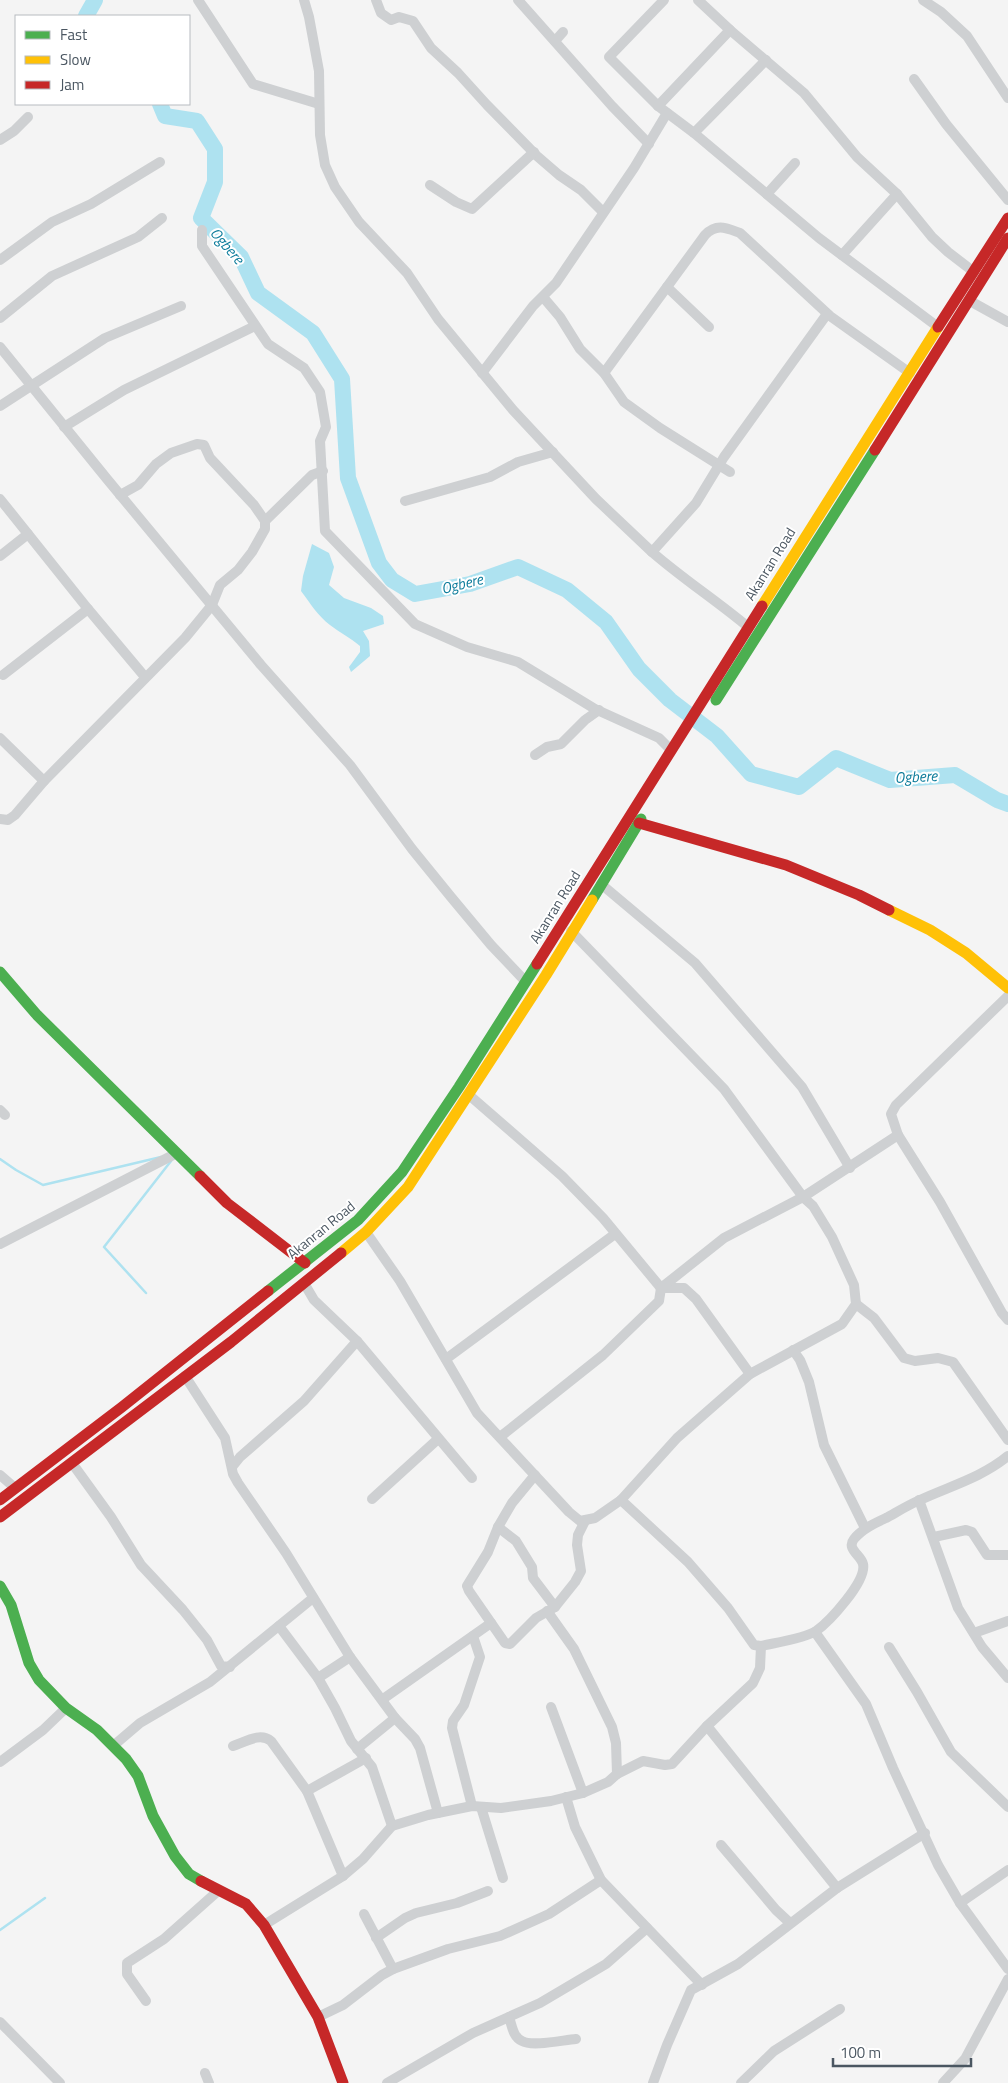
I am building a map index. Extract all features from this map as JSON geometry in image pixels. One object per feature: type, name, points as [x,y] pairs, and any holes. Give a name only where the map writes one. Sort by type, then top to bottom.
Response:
[{"type":"main road","name":"Akanran Road","points":[[704,709],[748,628],[1008,218]]},
{"type":"main road","name":"Akanran Road","points":[[0,1517],[304,1283],[366,1232],[408,1187],[546,975],[639,823],[704,709],[828,525],[1008,238]]},
{"type":"main road","points":[[817,517],[828,525]]},
{"type":"main road","name":"Akanran Road","points":[[0,1500],[122,1407],[358,1220],[402,1172],[526,982],[671,750],[694,725]]},
{"type":"main road","points":[[639,823],[778,862],[859,895],[930,930],[966,953],[1008,988]]},
{"type":"main road","points":[[0,972],[65,1043],[227,1203],[305,1263]]},
{"type":"main road","points":[[272,1289],[280,1302]]},
{"type":"main road","points":[[0,1586],[11,1605],[29,1663],[39,1680],[66,1708],[97,1730],[138,1776],[153,1816],[174,1856],[189,1874],[218,1891],[246,1904],[264,1925],[318,2017],[343,2083]]},
{"type":"street","points":[[198,0],[253,84],[319,104]]},
{"type":"street","points":[[304,0],[309,16],[318,71],[320,136],[325,165],[335,187],[359,222],[407,273],[438,319],[482,372],[553,452],[620,522],[681,577],[717,601],[748,628]]},
{"type":"street","points":[[376,0],[381,13],[391,20],[399,17],[413,21],[431,48],[458,73],[534,152],[559,175],[580,190],[603,212]]},
{"type":"street","points":[[518,0],[649,144]]},
{"type":"street","points":[[664,0],[609,57],[658,106],[694,133],[842,255],[938,327]]},
{"type":"street","points":[[698,0],[804,93],[857,157],[897,194],[938,242],[974,272]]},
{"type":"street","points":[[924,0],[941,12],[967,36],[1008,98]]},
{"type":"street","points":[[658,106],[730,30]]},
{"type":"street","points":[[555,41],[563,32]]},
{"type":"street","points":[[694,133],[766,60]]},
{"type":"street","points":[[914,79],[946,124],[1008,200]]},
{"type":"street","points":[[482,372],[533,306],[556,284],[649,144],[667,113]]},
{"type":"street","points":[[0,140],[14,132],[28,117]]},
{"type":"street","points":[[430,186],[456,202],[472,209],[534,152]]},
{"type":"street","points":[[0,260],[52,222],[91,204],[160,162]]},
{"type":"street","points":[[767,194],[795,163]]},
{"type":"street","points":[[842,255],[897,194]]},
{"type":"street","points":[[0,318],[52,276],[138,237],[162,218]]},
{"type":"street","points":[[604,373],[705,235],[712,228],[722,226],[740,233],[828,314],[910,373]]},
{"type":"street","points":[[202,230],[202,246],[268,344],[304,368],[320,392],[326,427],[320,440],[325,531],[415,624],[467,647],[518,662],[599,710],[658,738],[671,750]]},
{"type":"street","points":[[667,287],[709,327]]},
{"type":"street","points":[[543,297],[560,317],[580,349],[604,373],[624,402],[718,466],[730,472]]},
{"type":"street","points":[[970,301],[1008,322]]},
{"type":"street","points":[[0,406],[105,338],[181,306]]},
{"type":"street","points":[[652,552],[696,503],[718,466],[828,314]]},
{"type":"street","points":[[64,427],[124,390],[255,326]]},
{"type":"street","points":[[0,347],[120,496],[262,665],[350,764],[417,856],[491,945],[526,982]]},
{"type":"street","points":[[0,819],[8,820],[15,815],[44,781],[185,638],[212,605],[220,585],[238,570],[252,552],[265,529],[265,521],[248,498],[210,458],[204,445],[197,444],[171,453],[156,464],[138,485],[120,496]]},
{"type":"street","points":[[405,501],[490,477],[518,462],[553,452]]},
{"type":"street","points":[[265,521],[312,475],[323,471]]},
{"type":"street","points":[[0,499],[88,609],[146,677]]},
{"type":"street","points":[[0,556],[28,534]]},
{"type":"street","points":[[3,675],[88,609]]},
{"type":"street","points":[[535,755],[547,747],[560,744],[585,720],[599,710]]},
{"type":"street","points":[[0,738],[44,781]]},
{"type":"street","points":[[601,884],[696,963],[802,1087],[850,1168]]},
{"type":"street","points":[[572,931],[724,1089],[803,1197],[813,1206],[832,1237],[852,1279],[856,1304],[874,1318],[904,1358],[915,1361],[938,1358],[953,1362],[1008,1440]]},
{"type":"street","points":[[1008,996],[896,1105],[892,1114],[898,1135],[940,1202],[1008,1320]]},
{"type":"street","points":[[469,1095],[562,1176],[661,1288],[684,1288],[696,1299],[750,1374]]},
{"type":"street","points":[[500,1437],[603,1355],[659,1301],[661,1288],[724,1238],[803,1197],[898,1135]]},
{"type":"street","points":[[0,1244],[177,1153]]},
{"type":"street","points":[[366,1232],[400,1280],[477,1413],[569,1512],[580,1521],[594,1518],[621,1500],[677,1438],[750,1374],[793,1350],[826,1335],[842,1324],[856,1304]]},
{"type":"street","points":[[446,1359],[615,1234]]},
{"type":"street","points":[[304,1283],[314,1300],[357,1341],[438,1440],[472,1478]]},
{"type":"street","points":[[232,1467],[240,1457],[304,1400],[357,1341]]},
{"type":"street","points":[[793,1350],[800,1360],[809,1382],[824,1445],[866,1528]]},
{"type":"street","points":[[185,1376],[225,1438],[233,1474],[238,1483],[286,1553],[350,1656],[395,1718],[416,1739],[438,1813]]},
{"type":"street","points":[[372,1499],[438,1440]]},
{"type":"street","points":[[621,1500],[688,1562],[728,1608],[754,1645],[761,1646],[815,1632],[842,1605],[852,1593],[864,1567],[861,1558],[853,1551],[851,1545],[854,1539],[866,1528],[919,1500],[983,1474],[1007,1458]]},
{"type":"street","points":[[72,1463],[110,1517],[140,1565],[183,1610],[207,1640],[221,1666],[230,1667]]},
{"type":"street","points":[[0,1475],[15,1488]]},
{"type":"street","points":[[535,1475],[512,1503],[498,1527],[488,1552],[467,1586],[505,1643],[510,1644],[536,1618],[551,1609],[575,1582],[581,1572],[577,1545],[578,1535],[585,1521]]},
{"type":"street","points":[[919,1500],[934,1537],[958,1608],[982,1647],[1008,1678]]},
{"type":"street","points":[[498,1527],[516,1541],[532,1567],[533,1578],[574,1649],[612,1727],[616,1743],[617,1774]]},
{"type":"street","points":[[934,1537],[966,1530],[972,1532],[987,1555],[1008,1555]]},
{"type":"street","points":[[113,1746],[140,1723],[210,1682],[313,1598]]},
{"type":"street","points":[[974,1633],[1008,1621]]},
{"type":"street","points":[[383,1699],[491,1623]]},
{"type":"street","points":[[279,1626],[318,1678],[350,1740],[366,1758],[375,1772],[392,1826]]},
{"type":"street","points":[[815,1632],[866,1704],[938,1865],[960,1903],[1008,1969]]},
{"type":"street","points":[[473,1636],[480,1657],[464,1705],[453,1721],[452,1728],[476,1806],[503,1878]]},
{"type":"street","points":[[264,1925],[343,1876],[363,1859],[392,1826],[438,1813],[476,1806],[501,1808],[529,1805],[566,1797],[583,1793],[608,1782],[617,1774],[643,1761],[665,1765],[672,1764],[753,1683],[760,1668],[761,1646]]},
{"type":"street","points":[[889,1647],[951,1752],[1008,1808]]},
{"type":"street","points":[[318,1678],[350,1656]]},
{"type":"street","points":[[551,1707],[583,1793]]},
{"type":"street","points":[[0,1762],[43,1730],[66,1708]]},
{"type":"street","points":[[357,1749],[395,1718]]},
{"type":"street","points":[[708,1726],[837,1888]]},
{"type":"street","points":[[233,1746],[260,1737],[266,1737],[308,1791],[343,1876]]},
{"type":"street","points":[[308,1791],[366,1758]]},
{"type":"street","points":[[566,1797],[575,1827],[601,1880],[702,1985]]},
{"type":"street","points":[[653,2083],[691,1990],[738,1964],[837,1888],[925,1833]]},
{"type":"street","points":[[721,1845],[776,1910],[790,1923]]},
{"type":"street","points":[[960,1903],[1008,1870]]},
{"type":"street","points":[[318,2017],[343,2005],[382,1975],[394,1969],[448,1949],[500,1936],[548,1914],[601,1880]]},
{"type":"street","points":[[146,2001],[127,1974],[127,1963],[164,1939],[218,1891]]},
{"type":"street","points":[[376,1938],[405,1918],[416,1913],[457,1903],[488,1891]]},
{"type":"street","points":[[364,1914],[394,1969]]},
{"type":"street","points":[[387,2083],[473,2033],[540,2003],[606,1964],[647,1928]]},
{"type":"street","points":[[943,2083],[965,2060],[1008,1979]]},
{"type":"street","points":[[741,2083],[774,2051],[840,2009]]},
{"type":"street","points":[[509,2017],[513,2031],[521,2041],[530,2044],[576,2039]]},
{"type":"street","points":[[0,2022],[60,2083]]},
{"type":"street","points":[[205,2073],[209,2083]]},
{"type":"water","points":[[312,544],[329,553],[334,567],[329,585],[344,598],[371,608],[383,616],[384,624],[363,631],[369,641],[370,656],[351,672],[349,667],[360,652],[360,646],[326,621],[314,609],[301,591]]},
{"type":"waterway","name":"Ogbere","points":[[87,15],[95,0]]},
{"type":"waterway","name":"Ogbere","points":[[160,105],[165,116],[197,121],[215,149],[215,182],[201,218],[241,257],[258,293],[313,333],[342,379],[348,478],[379,563],[392,580],[415,594],[470,584],[518,567],[567,590],[606,622],[639,669],[670,700],[717,736],[751,774],[799,787],[836,758],[890,780],[955,775],[997,800],[1008,804]]},
{"type":"waterway","points":[[0,1159],[43,1185],[161,1157]]},
{"type":"waterway","points":[[146,1293],[104,1247],[171,1161]]},
{"type":"waterway","points":[[0,1930],[45,1898]]},
{"type":"traffic: fast","points":[[716,700],[875,450]]},
{"type":"traffic: fast","points":[[592,900],[641,819]]},
{"type":"traffic: fast","points":[[268,1291],[358,1220],[402,1172],[459,1087],[537,964]]},
{"type":"traffic: fast","points":[[0,972],[37,1015],[200,1176]]},
{"type":"traffic: fast","points":[[0,1586],[11,1605],[29,1663],[39,1680],[66,1708],[97,1730],[126,1759],[138,1776],[153,1816],[175,1856],[189,1874],[201,1881]]},
{"type":"traffic: slow","points":[[762,606],[938,327]]},
{"type":"traffic: slow","points":[[341,1253],[366,1232],[408,1187],[546,975],[592,900]]},
{"type":"traffic: slow","points":[[889,910],[930,930],[966,953],[1008,988]]},
{"type":"traffic: jam","points":[[938,327],[1008,218]]},
{"type":"traffic: jam","points":[[875,450],[1008,238]]},
{"type":"traffic: jam","points":[[537,964],[762,606]]},
{"type":"traffic: jam","points":[[639,823],[786,865],[859,895],[889,910]]},
{"type":"traffic: jam","points":[[200,1176],[227,1203],[305,1263]]},
{"type":"traffic: jam","points":[[0,1517],[231,1342],[341,1253]]},
{"type":"traffic: jam","points":[[0,1500],[122,1407],[268,1291]]},
{"type":"traffic: jam","points":[[201,1881],[246,1904],[264,1925],[318,2017],[343,2083]]}]
